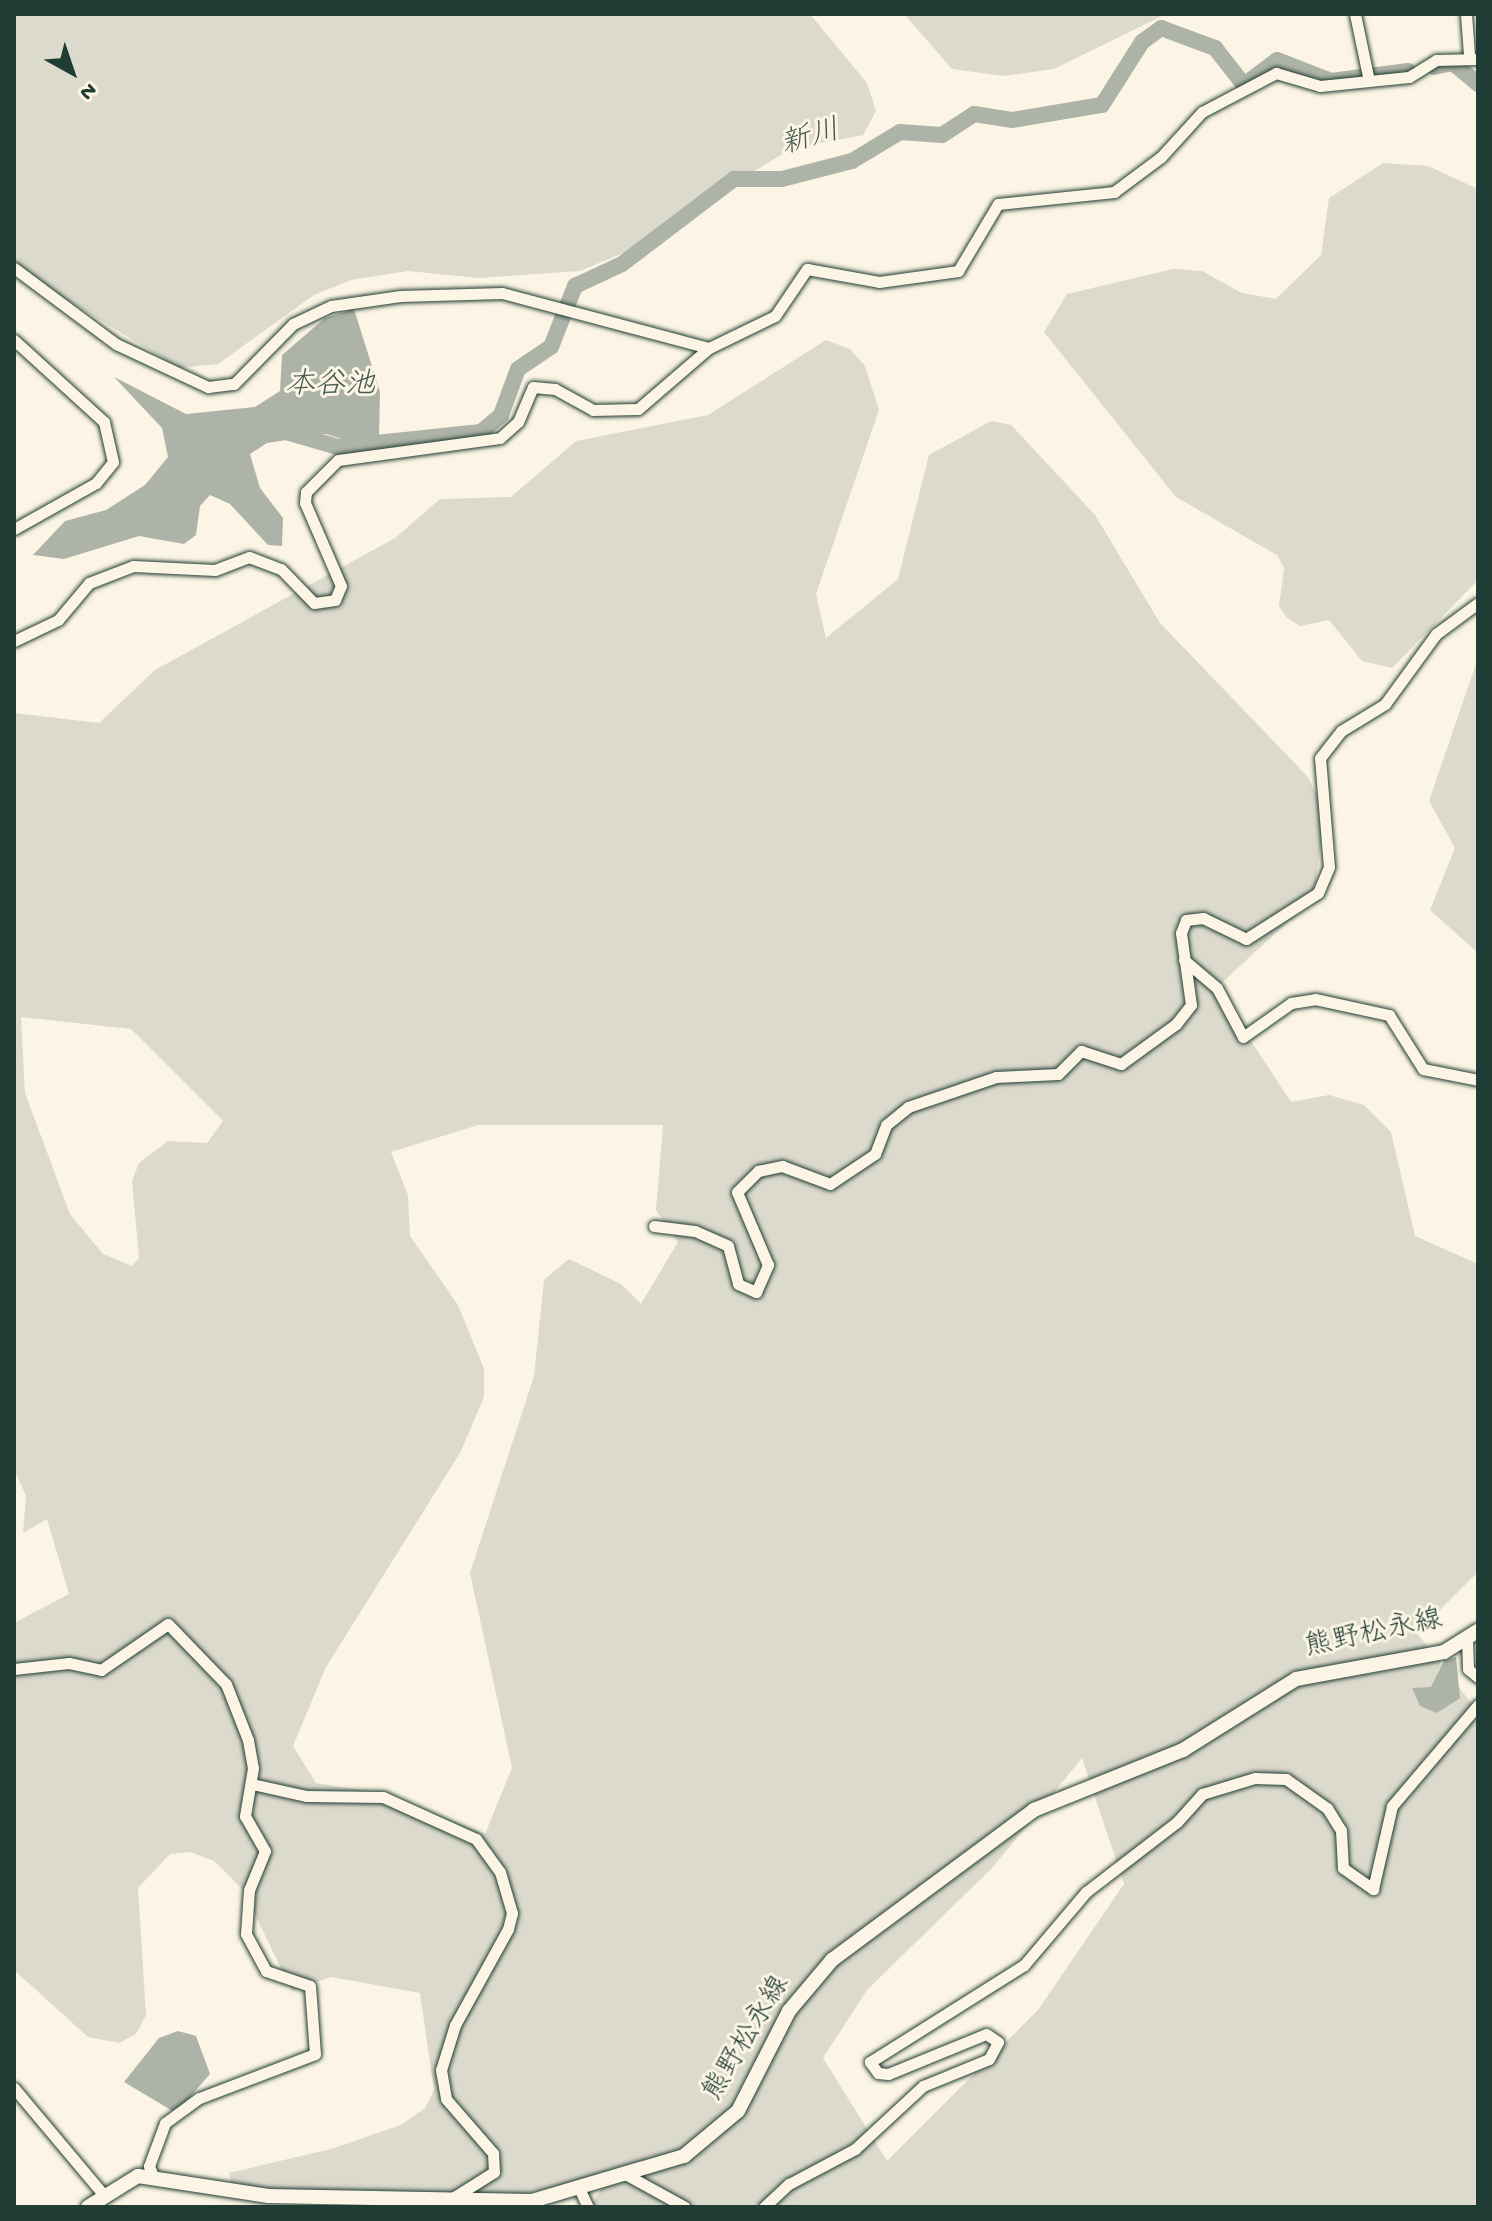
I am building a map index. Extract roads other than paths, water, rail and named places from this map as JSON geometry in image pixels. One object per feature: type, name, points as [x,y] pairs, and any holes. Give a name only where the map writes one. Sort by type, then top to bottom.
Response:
[{"type":"main road","name":"熊野松永線","points":[[88,2207],[102,2193],[153,2176],[268,2196],[532,2204],[684,2156],[725,2127],[789,2011],[832,1960],[1034,1810],[1183,1750],[1296,1679],[1444,1652],[1472,1635]]},
{"type":"street","points":[[1355,14],[1368,76]]},
{"type":"street","points":[[14,641],[58,620],[89,583],[133,566],[215,570],[249,557],[281,569],[314,603],[335,600],[341,586],[305,503],[327,465],[353,455],[500,438],[518,422],[533,387],[555,389],[593,410],[638,409],[709,348],[775,316],[807,269],[879,282],[958,271],[998,204],[1114,192],[1202,112],[1267,76],[1320,86],[1368,76],[1409,77],[1425,63],[1474,57],[1473,38],[1466,14]]},
{"type":"street","points":[[14,268],[142,360],[208,387],[234,384],[293,324],[331,306],[458,292],[561,307],[709,348]]},
{"type":"street","points":[[14,340],[104,422],[113,446],[106,475],[14,529]]},
{"type":"street","points":[[654,1226],[695,1231],[728,1246],[738,1284],[756,1292],[768,1265],[740,1204],[741,1184],[768,1166],[830,1184],[875,1154],[886,1125],[908,1107],[996,1077],[1058,1074],[1081,1051],[1121,1064],[1186,1014],[1193,986],[1184,960],[1181,933],[1195,916],[1246,939],[1318,893],[1329,867],[1320,758],[1341,731],[1385,704],[1436,634],[1478,603]]},
{"type":"street","points":[[1184,960],[1217,988],[1243,1037],[1291,1003],[1315,999],[1389,1015],[1423,1069],[1478,1080]]},
{"type":"street","points":[[14,1669],[69,1663],[101,1670],[156,1630],[179,1629],[226,1684],[248,1740],[252,1784],[245,1816],[265,1851],[249,1890],[246,1934],[266,1971],[310,1986],[315,2054],[199,2098],[165,2123],[149,2166],[153,2176]]},
{"type":"street","points":[[1472,1635],[1468,1669],[1478,1677]]},
{"type":"street","points":[[764,2207],[789,2184],[855,2149],[923,2086],[989,2059],[998,2042],[986,2034],[888,2074],[878,2073],[870,2062],[1024,1965],[1086,1892],[1168,1830],[1202,1794],[1255,1778],[1286,1779],[1327,1808],[1341,1830],[1343,1868],[1373,1889],[1392,1806],[1478,1705]]},
{"type":"street","points":[[252,1784],[306,1796],[383,1797],[476,1839],[500,1872],[512,1913],[508,1929],[455,2025],[441,2070],[446,2099],[493,2153],[494,2172],[448,2201]]},
{"type":"street","points":[[14,2088],[102,2193]]},
{"type":"street","points":[[625,2174],[685,2207]]},
{"type":"street","points":[[579,2188],[588,2207]]},
{"type":"water","name":"本谷池","points":[[354,309],[380,392],[379,436],[354,443],[326,434],[267,443],[250,454],[260,488],[283,518],[282,546],[268,545],[230,504],[210,495],[200,506],[196,535],[184,544],[139,536],[64,559],[33,555],[65,521],[106,510],[145,485],[168,457],[162,428],[114,377],[186,414],[255,407],[280,391],[282,355],[325,318]]},
{"type":"water","points":[[1456,1657],[1460,1698],[1437,1713],[1420,1706],[1412,1688],[1431,1687],[1444,1661]]},
{"type":"water","points":[[178,2031],[196,2036],[210,2074],[176,2113],[124,2082],[159,2038]]},
{"type":"waterway","name":"新川","points":[[286,432],[338,447],[481,432],[501,415],[518,369],[551,347],[575,286],[622,264],[734,179],[782,179],[852,161],[900,132],[942,135],[974,114],[1012,120],[1102,105],[1142,42],[1161,28],[1215,48],[1244,85],[1277,60],[1331,81],[1408,71]]},
{"type":"waterway","name":"新川","points":[[1434,67],[1453,63],[1478,84]]}]
